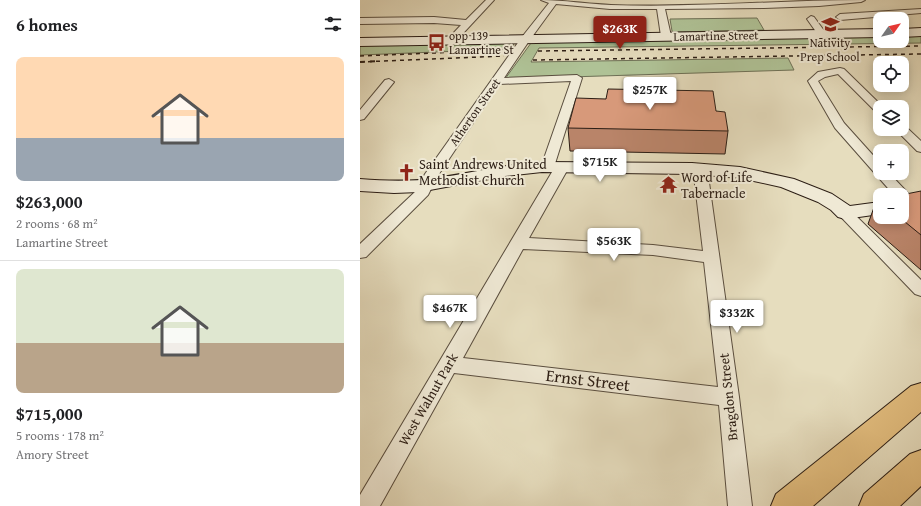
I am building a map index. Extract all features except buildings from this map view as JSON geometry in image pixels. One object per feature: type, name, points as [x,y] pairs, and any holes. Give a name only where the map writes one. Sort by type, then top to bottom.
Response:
[{"type":"main road","points":[[788,506],[921,395]]},
{"type":"main road","points":[[876,506],[921,464]]},
{"type":"street","points":[[452,40],[490,0]]},
{"type":"street","points":[[542,0],[596,7],[661,7],[736,3],[861,0]]},
{"type":"street","points":[[623,7],[633,0]]},
{"type":"street","name":"Atherton Street","points":[[360,253],[423,192],[428,185],[430,177],[525,39],[554,1]]},
{"type":"street","points":[[826,2],[853,34]]},
{"type":"street","points":[[661,7],[666,36]]},
{"type":"street","points":[[840,17],[921,11]]},
{"type":"street","points":[[811,19],[822,34]]},
{"type":"street","points":[[360,21],[434,20],[468,23]]},
{"type":"street","points":[[909,32],[921,32]]},
{"type":"street","name":"Lamartine Street","points":[[360,42],[873,33]]},
{"type":"street","points":[[873,103],[840,71],[821,75],[816,77],[814,81],[839,125],[873,163]]},
{"type":"street","name":"West Walnut Park","points":[[366,506],[518,242],[555,167],[577,78],[497,81]]},
{"type":"street","points":[[360,117],[389,82]]},
{"type":"street","points":[[908,136],[921,148]]},
{"type":"street","points":[[360,186],[394,187],[428,185],[492,172],[555,167],[700,168],[745,172],[775,178],[799,186],[840,206],[870,241],[921,290]]},
{"type":"street","name":"Bragdon Street","points":[[700,168],[729,397],[740,506]]},
{"type":"street","points":[[889,180],[897,188]]},
{"type":"street","points":[[846,213],[873,209]]},
{"type":"street","points":[[518,242],[653,250],[712,258]]},
{"type":"street","name":"Ernst Street","points":[[448,364],[729,397]]},
{"type":"green space","points":[[757,18],[764,30],[674,32],[672,31],[670,19]]},
{"type":"green space","points":[[873,35],[873,44],[539,48],[531,62],[788,58],[794,70],[505,79],[531,43]]},
{"type":"green space","points":[[909,35],[921,35],[921,43],[909,43]]},
{"type":"green space","points":[[510,42],[514,45],[511,49],[360,55],[360,45]]},
{"type":"railway","points":[[538,51],[921,46]]},
{"type":"railway","points":[[360,56],[509,50]]},
{"type":"railway","points":[[533,60],[921,54]]},
{"type":"railway","points":[[379,61],[360,62],[504,56]]},
{"type":"place","name":"Nativity Prep School","points":[[830,24]]},
{"type":"place","name":"opp 139 Lamartine St","points":[[436,43]]},
{"type":"place","name":"Saint Andrews United Methodist Church","points":[[406,172]]},
{"type":"place","name":"Word of Life Tabernacle","points":[[668,185]]}]
